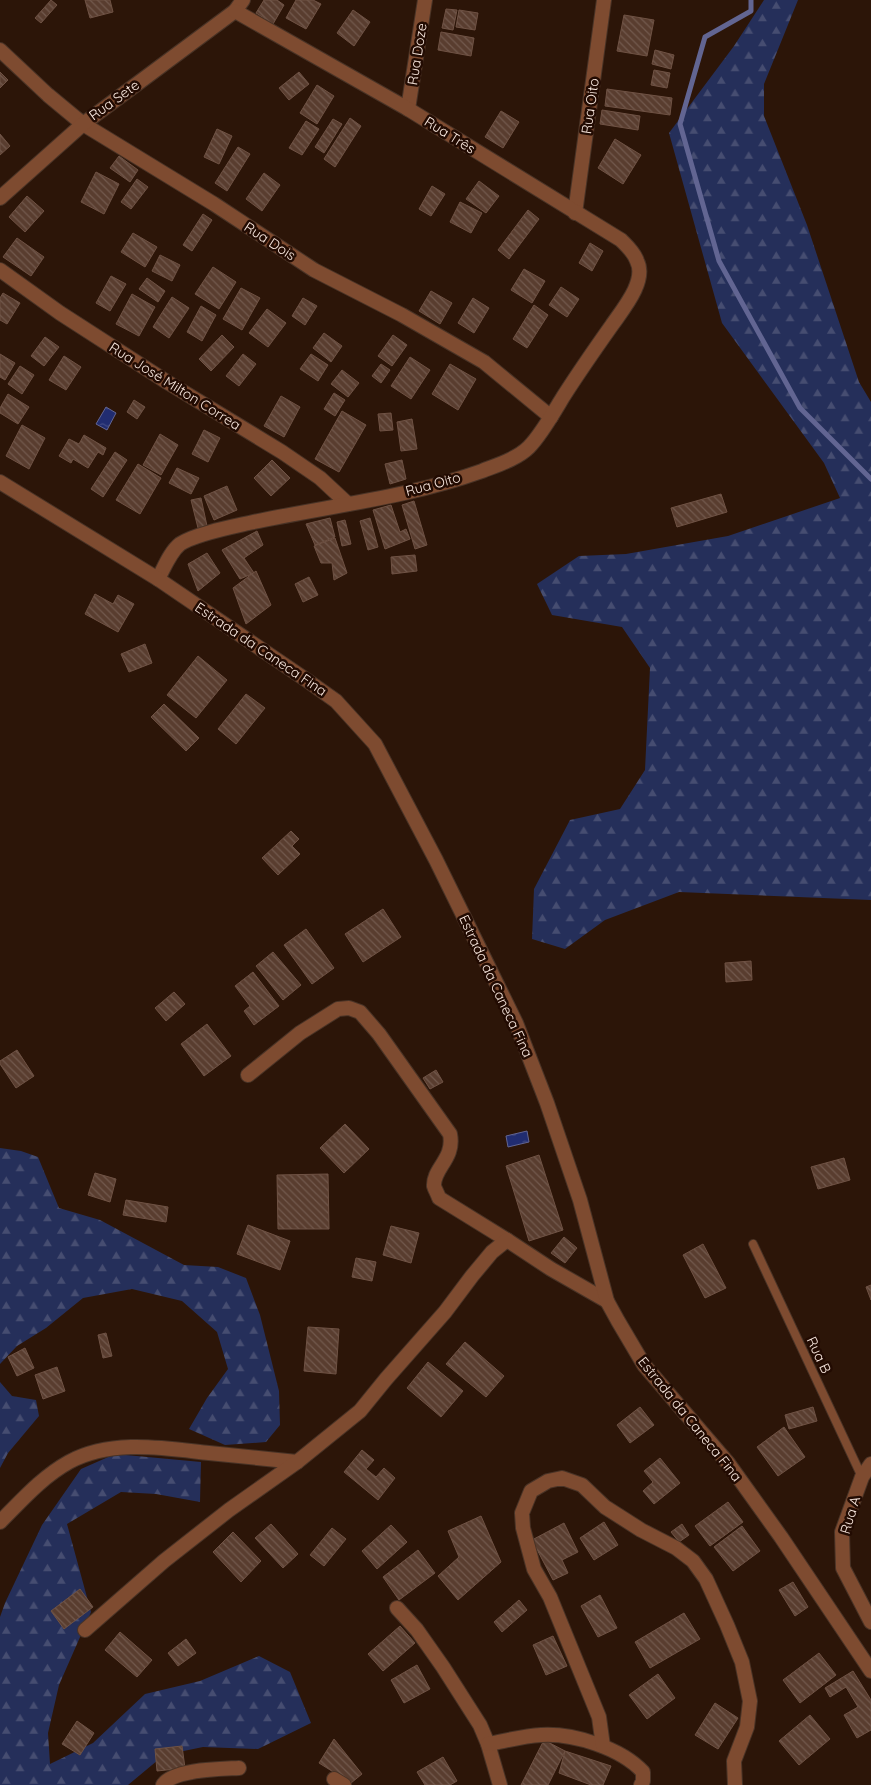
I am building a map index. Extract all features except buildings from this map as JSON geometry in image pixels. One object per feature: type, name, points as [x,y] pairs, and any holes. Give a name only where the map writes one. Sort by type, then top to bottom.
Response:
[{"type":"street","name":"Rua Doze","points":[[408,109],[425,0]]},
{"type":"street","name":"Rua Oito","points":[[575,213],[604,0]]},
{"type":"street","name":"Rua Três","points":[[239,5],[621,240],[632,251],[638,262],[639,281]]},
{"type":"street","name":"Rua Sete","points":[[0,198],[83,124],[239,5]]},
{"type":"street","name":"Rua Dois","points":[[0,50],[48,95],[83,124],[214,204],[314,270],[402,315],[484,362],[551,417]]},
{"type":"street","name":"Rua José Milton Correa","points":[[0,270],[60,313],[167,382],[282,452],[320,478],[348,504]]},
{"type":"street","name":"Rua Oito","points":[[158,579],[172,553],[180,545],[192,539],[276,517],[422,488],[456,479],[507,461],[529,447],[551,417],[615,321],[639,281]]},
{"type":"street","name":"Estrada da Caneca Fina","points":[[0,482],[158,579],[336,701],[375,744],[436,860],[516,1023],[547,1103],[580,1200],[607,1301],[644,1365],[728,1463],[781,1537],[871,1671]]},
{"type":"street","points":[[248,1075],[300,1033],[338,1009],[349,1008],[360,1012],[450,1134],[452,1143],[450,1152],[436,1178],[434,1187],[439,1198],[551,1269],[607,1301]]},
{"type":"street","points":[[85,1630],[164,1561],[229,1510],[296,1462],[360,1411],[445,1312],[492,1252],[507,1240]]},
{"type":"street","points":[[0,1522],[44,1478],[70,1462],[99,1452],[122,1447],[151,1447],[296,1462]]},
{"type":"street","name":"Rua A","points":[[871,1464],[862,1477],[842,1532],[843,1568],[871,1622]]},
{"type":"street","points":[[604,1746],[599,1718],[594,1704],[550,1597],[534,1569],[523,1528],[522,1513],[531,1491],[548,1481],[562,1478],[582,1485],[605,1506],[641,1530],[676,1548],[693,1561],[706,1579],[742,1662],[750,1701],[746,1727],[734,1761],[734,1779]]},
{"type":"street","points":[[397,1608],[417,1630],[480,1725],[488,1744],[500,1785]]},
{"type":"street","points":[[488,1744],[542,1735],[568,1736],[604,1746],[635,1764],[643,1772],[641,1785]]},
{"type":"street","points":[[163,1785],[179,1775],[206,1770],[239,1768]]},
{"type":"lane","name":"Rua B","points":[[753,1244],[862,1477]]},
{"type":"green space","points":[[764,0],[798,0],[764,84],[764,116],[807,225],[859,382],[871,402],[871,900],[679,892],[605,920],[565,949],[532,939],[534,889],[570,820],[620,809],[645,770],[650,668],[622,627],[552,615],[537,584],[579,556],[626,554],[728,536],[840,498],[824,463],[722,323],[669,133],[734,46]]},
{"type":"green space","points":[[0,1148],[21,1151],[38,1157],[59,1208],[100,1220],[184,1265],[218,1267],[246,1278],[260,1315],[279,1391],[280,1425],[266,1442],[225,1445],[189,1429],[207,1398],[228,1369],[217,1332],[182,1301],[132,1289],[83,1298],[46,1328],[17,1346],[0,1364]]},
{"type":"green space","points":[[0,1382],[12,1396],[36,1400],[39,1416],[8,1453],[0,1468]]},
{"type":"green space","points":[[115,1454],[201,1462],[200,1502],[156,1494],[121,1492],[67,1524],[91,1612],[59,1685],[48,1733],[50,1764],[93,1743],[145,1694],[200,1681],[259,1656],[290,1672],[311,1723],[258,1749],[203,1747],[169,1754],[158,1760],[128,1785],[0,1785],[0,1617],[42,1525],[81,1469]]},
{"type":"water","points":[[106,407],[116,413],[107,430],[96,424]]},
{"type":"water","points":[[527,1131],[529,1142],[508,1147],[506,1136]]},
{"type":"waterway","points":[[751,0],[751,11],[705,37],[680,124],[719,261],[800,408],[871,479]]}]
